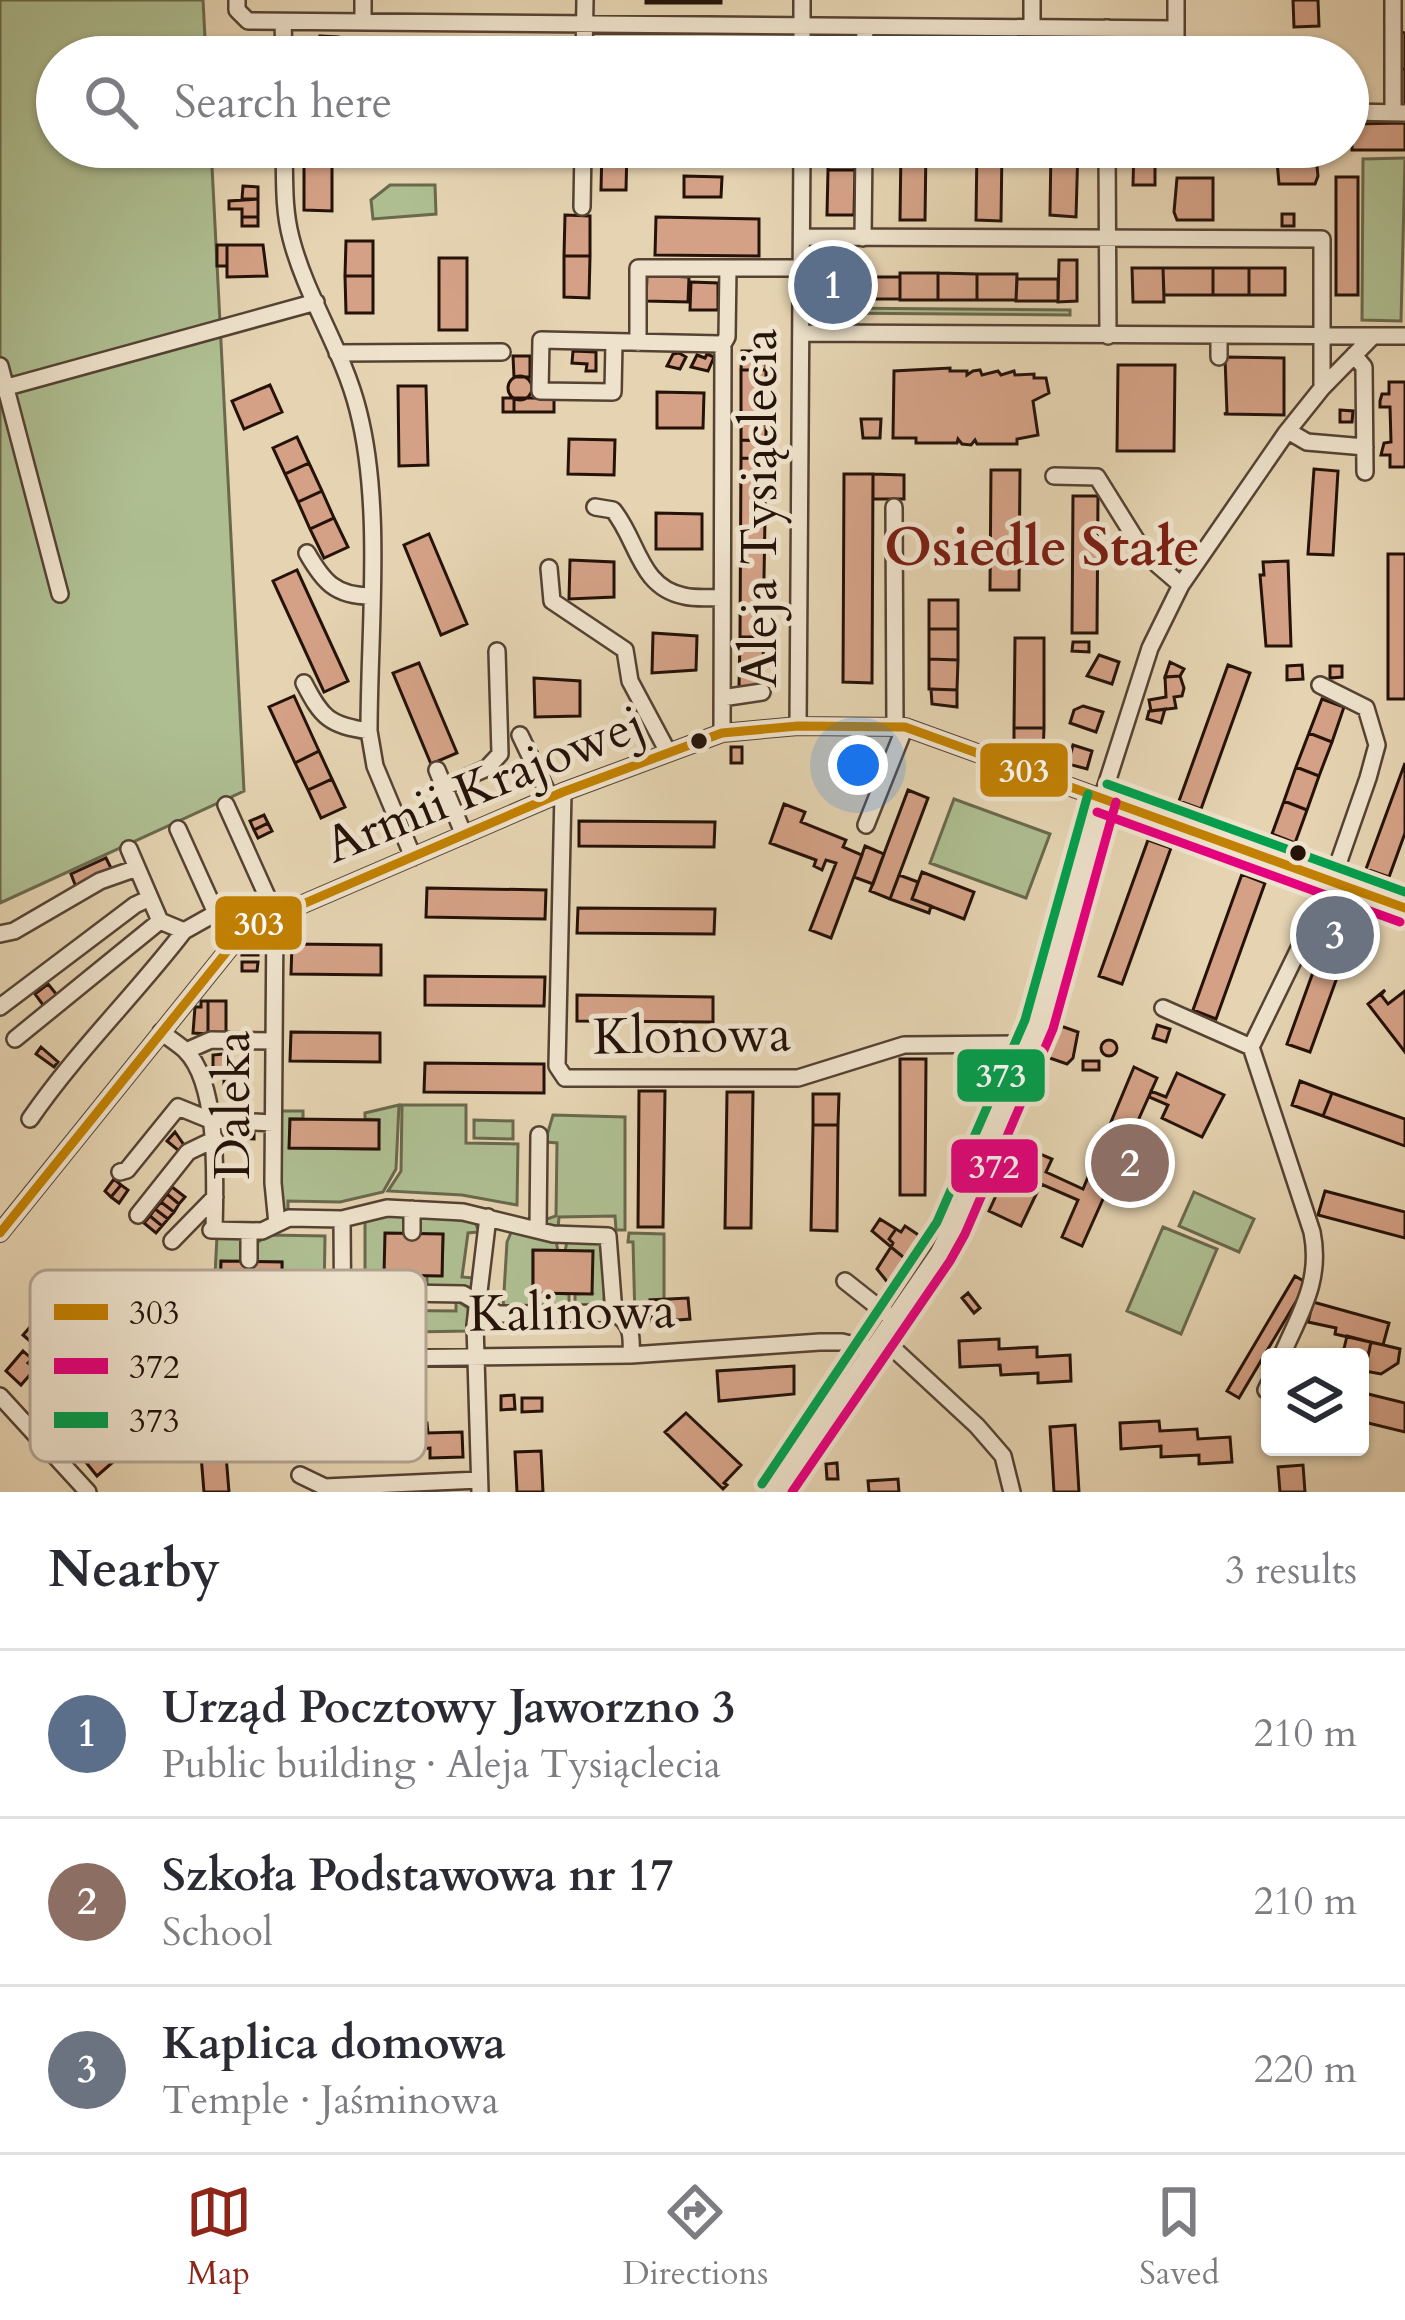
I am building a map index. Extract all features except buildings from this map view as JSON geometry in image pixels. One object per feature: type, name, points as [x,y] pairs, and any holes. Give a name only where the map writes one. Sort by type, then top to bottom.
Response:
[{"type":"street","points":[[362,0],[363,21]]},
{"type":"street","points":[[585,0],[585,36]]},
{"type":"street","points":[[802,0],[802,36]]},
{"type":"street","points":[[1032,0],[1032,27]]},
{"type":"street","points":[[1176,0],[1177,36]]},
{"type":"street","points":[[1369,112],[1399,113],[1393,0]]},
{"type":"street","points":[[217,10],[237,5],[248,21],[284,22],[1177,29]]},
{"type":"street","points":[[284,22],[284,36]]},
{"type":"street","points":[[865,27],[865,36]]},
{"type":"street","points":[[1107,28],[1107,36]]},
{"type":"street","points":[[284,168],[285,212],[292,243],[357,405],[369,474],[368,731],[375,766],[413,857]]},
{"type":"street","points":[[582,207],[583,168]]},
{"type":"street","name":"Aleja Tysiąclecia","points":[[798,726],[802,168]]},
{"type":"street","points":[[863,238],[864,168]]},
{"type":"street","points":[[1107,168],[1108,336]]},
{"type":"street","points":[[802,237],[1322,238],[1322,388]]},
{"type":"street","points":[[638,343],[638,268],[802,268]]},
{"type":"street","points":[[722,733],[723,344],[728,337],[728,268]]},
{"type":"street","points":[[3,388],[316,302]]},
{"type":"street","points":[[801,333],[1401,336]]},
{"type":"street","points":[[1219,336],[1219,357]]},
{"type":"street","points":[[774,1492],[951,1228],[1031,1044],[1150,648],[1181,585],[1288,431],[1372,337]]},
{"type":"street","points":[[614,342],[614,392],[540,391],[541,340],[723,344]]},
{"type":"street","points":[[337,353],[502,352]]},
{"type":"street","points":[[1354,355],[1364,367],[1365,472]]},
{"type":"street","points":[[0,366],[61,594]]},
{"type":"street","points":[[1288,431],[1307,442],[1365,447]]},
{"type":"street","points":[[1054,476],[1096,477],[1144,554],[1181,585]]},
{"type":"street","points":[[595,506],[613,510],[626,526],[656,585],[689,598],[722,598]]},
{"type":"street","points":[[866,825],[900,728],[894,507]]},
{"type":"street","points":[[307,553],[332,589],[370,596]]},
{"type":"street","points":[[549,568],[552,601],[625,650],[630,681],[668,752]]},
{"type":"street","points":[[445,787],[488,768],[500,754],[496,651]]},
{"type":"street","points":[[304,682],[320,713],[335,725],[368,731]]},
{"type":"street","points":[[1285,1348],[1318,1259],[1251,1047],[1332,880],[1377,746],[1366,707],[1320,685]]},
{"type":"street","points":[[722,698],[762,692]]},
{"type":"street","name":"Armii Krajowej","points":[[0,1233],[244,929],[557,795],[722,733],[798,726],[900,728],[1405,908]]},
{"type":"street","points":[[520,735],[557,795]]},
{"type":"street","points":[[437,770],[464,835]]},
{"type":"street","name":"Klonowa","points":[[557,795],[557,1066],[565,1078],[798,1078],[904,1045],[1031,1044]]},
{"type":"street","points":[[226,805],[275,914]]},
{"type":"street","points":[[178,829],[215,913],[244,929]]},
{"type":"street","points":[[129,849],[160,921],[184,931]]},
{"type":"street","points":[[0,950],[7,933],[100,881],[137,868]]},
{"type":"street","points":[[0,1006],[135,904],[150,898]]},
{"type":"street","points":[[30,1119],[184,931],[215,913]]},
{"type":"street","name":"Daleka","points":[[275,914],[273,1211],[277,1224]]},
{"type":"street","points":[[15,1039],[160,921]]},
{"type":"street","points":[[1163,1008],[1251,1047]]},
{"type":"street","points":[[161,1033],[186,1051],[197,1067],[215,1138],[213,1230],[262,1231],[289,1218],[342,1219],[387,1208],[488,1217],[538,1229],[562,1242],[608,1236],[614,1313]]},
{"type":"street","points":[[186,1051],[211,1040],[274,1041]]},
{"type":"street","points":[[119,1172],[127,1170],[178,1107],[210,1120],[273,1123]]},
{"type":"street","points":[[538,1229],[539,1135]]},
{"type":"street","points":[[138,1215],[188,1152],[215,1138]]},
{"type":"street","points":[[172,1241],[215,1197]]},
{"type":"street","points":[[412,1210],[412,1232]]},
{"type":"street","points":[[300,1475],[326,1487],[479,1486],[474,1355],[488,1217]]},
{"type":"street","points":[[342,1219],[343,1270]]},
{"type":"street","points":[[249,1231],[249,1260]]},
{"type":"street","points":[[845,1280],[893,1319]]},
{"type":"street","points":[[426,1293],[463,1294],[498,1314],[614,1313],[625,1319],[632,1334],[631,1355]]},
{"type":"street","name":"Kalinowa","points":[[426,1355],[631,1355],[820,1342],[876,1343]]},
{"type":"street","points":[[876,1343],[977,1426],[1003,1456],[1012,1492]]},
{"type":"street","points":[[0,1396],[30,1429]]},
{"type":"street","points":[[60,1462],[88,1492]]},
{"type":"green space","points":[[0,0],[203,0],[205,36],[36,36],[36,168],[212,168],[244,791],[0,903]]},
{"type":"green space","points":[[1405,158],[1401,321],[1362,320],[1363,168],[1369,168],[1369,159]]},
{"type":"green space","points":[[390,185],[435,185],[436,214],[373,219],[371,200]]},
{"type":"green space","points":[[831,308],[1070,310],[1070,315],[831,313]]},
{"type":"green space","points":[[954,799],[1050,834],[1026,898],[930,863]]},
{"type":"green space","points":[[399,1105],[396,1169],[383,1192],[340,1202],[288,1201],[288,1212],[279,1208],[281,1111],[303,1111],[303,1119],[290,1119],[290,1148],[378,1149],[379,1120],[365,1119],[365,1113]]},
{"type":"green space","points":[[402,1105],[466,1105],[466,1143],[518,1144],[517,1205],[462,1195],[388,1191],[401,1171]]},
{"type":"green space","points":[[553,1115],[625,1117],[625,1230],[616,1230],[615,1216],[559,1217],[558,1228],[544,1220],[556,1216],[557,1143],[545,1142]]},
{"type":"green space","points":[[474,1120],[513,1121],[513,1139],[474,1138]]},
{"type":"green space","points":[[1194,1192],[1254,1219],[1239,1252],[1179,1226]]},
{"type":"green space","points":[[398,1214],[407,1220],[417,1270],[365,1270],[365,1220]]},
{"type":"green space","points":[[425,1216],[475,1222],[479,1232],[468,1233],[462,1277],[474,1278],[471,1287],[427,1288],[427,1275],[442,1275],[443,1235],[416,1234],[418,1221]]},
{"type":"green space","points":[[1163,1227],[1217,1249],[1181,1334],[1127,1311]]},
{"type":"green space","points":[[513,1228],[556,1241],[558,1251],[533,1251],[533,1292],[569,1294],[569,1310],[503,1309],[507,1242]]},
{"type":"green space","points":[[629,1233],[664,1234],[664,1299],[651,1300],[651,1309],[641,1309],[640,1327],[635,1319]]},
{"type":"green space","points":[[268,1235],[325,1236],[324,1270],[282,1270],[282,1262],[252,1262],[254,1245]]},
{"type":"green space","points":[[217,1236],[242,1239],[246,1261],[221,1262],[221,1270],[215,1270]]},
{"type":"green space","points":[[595,1239],[605,1251],[604,1303],[599,1308],[575,1310],[575,1294],[592,1293],[565,1251],[567,1242]]},
{"type":"green space","points":[[456,1300],[468,1308],[468,1331],[426,1332],[426,1311],[456,1311]]},
{"type":"transit line","name":"303","points":[[0,1233],[245,929],[563,792],[722,733],[798,726],[905,727],[1405,908]]},
{"type":"transit line","name":"373","points":[[1107,784],[1405,892]]},
{"type":"transit line","name":"373","points":[[762,1484],[937,1222],[1025,1020],[1088,794]]},
{"type":"transit line","name":"372","points":[[792,1492],[965,1234],[1053,1029],[1116,802]]},
{"type":"transit line","name":"372","points":[[1097,812],[1400,922]]},
{"type":"place","name":"Urząd Pocztowy Jaworzno 3","points":[[833,285]]},
{"type":"place","name":"Kaplica domowa","points":[[1335,935]]},
{"type":"place","name":"Szkoła Podstawowa nr 17","points":[[1130,1163]]},
{"type":"district","name":"Osiedle Stałe","points":[[1042,546]]}]
